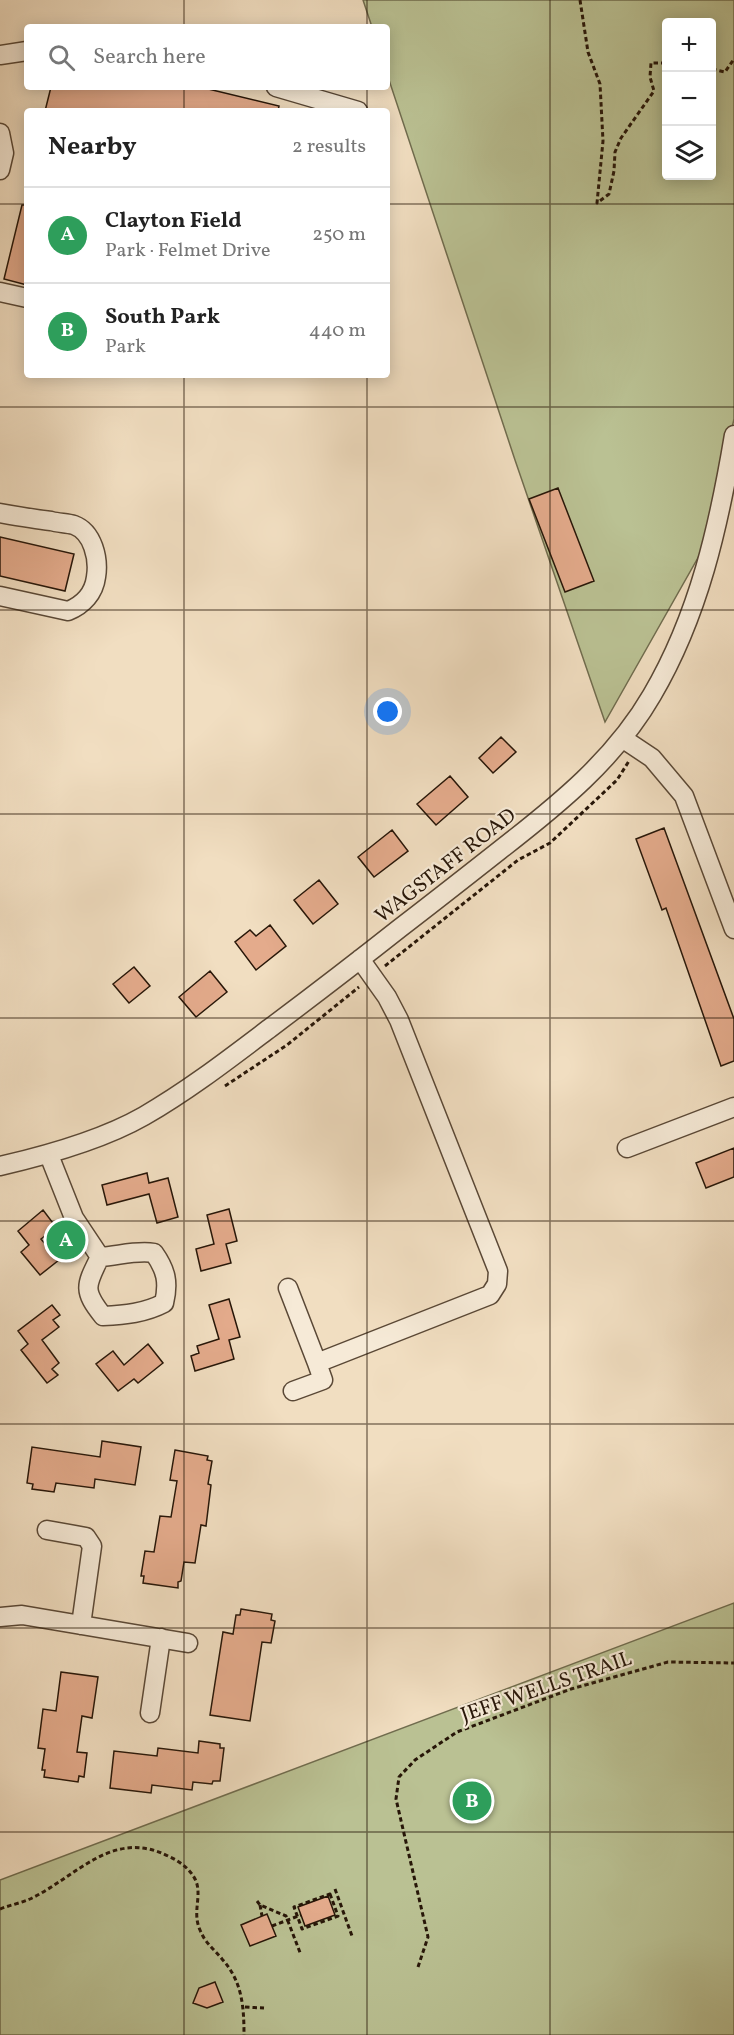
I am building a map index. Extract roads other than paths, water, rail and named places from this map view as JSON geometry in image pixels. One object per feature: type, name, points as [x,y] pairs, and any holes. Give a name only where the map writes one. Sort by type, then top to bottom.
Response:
[{"type":"street","points":[[0,55],[24,51]]},
{"type":"street","points":[[286,90],[348,108]]},
{"type":"street","points":[[0,133],[4,153],[0,170]]},
{"type":"street","points":[[0,291],[24,297]]},
{"type":"street","name":"WAGSTAFF ROAD","points":[[0,1166],[49,1155],[142,1117],[200,1081],[360,959],[571,792],[622,738],[652,694],[679,643],[713,544],[734,435]]},
{"type":"street","points":[[0,513],[75,525],[86,534],[94,549],[98,564],[96,582],[88,597],[78,607],[68,611],[0,596]]},
{"type":"street","points":[[622,738],[652,758],[684,796],[734,928]]},
{"type":"street","points":[[317,1364],[490,1295],[497,1284],[498,1271],[399,1020],[387,997],[360,959]]},
{"type":"street","points":[[627,1148],[734,1107]]},
{"type":"street","points":[[49,1155],[74,1218],[100,1257]]},
{"type":"street","points":[[140,1251],[154,1253],[161,1263],[168,1287],[164,1303],[135,1313],[103,1316],[91,1301],[87,1282],[100,1257],[121,1256],[140,1251]]},
{"type":"street","points":[[288,1288],[323,1380],[293,1391]]},
{"type":"street","points":[[47,1530],[86,1537],[92,1546],[81,1625]]},
{"type":"street","points":[[0,1617],[22,1615],[188,1643]]},
{"type":"street","points":[[150,1713],[161,1638]]},
{"type":"place","name":"Clayton Field","points":[[66,1240]]},
{"type":"place","name":"South Park","points":[[472,1801]]}]
